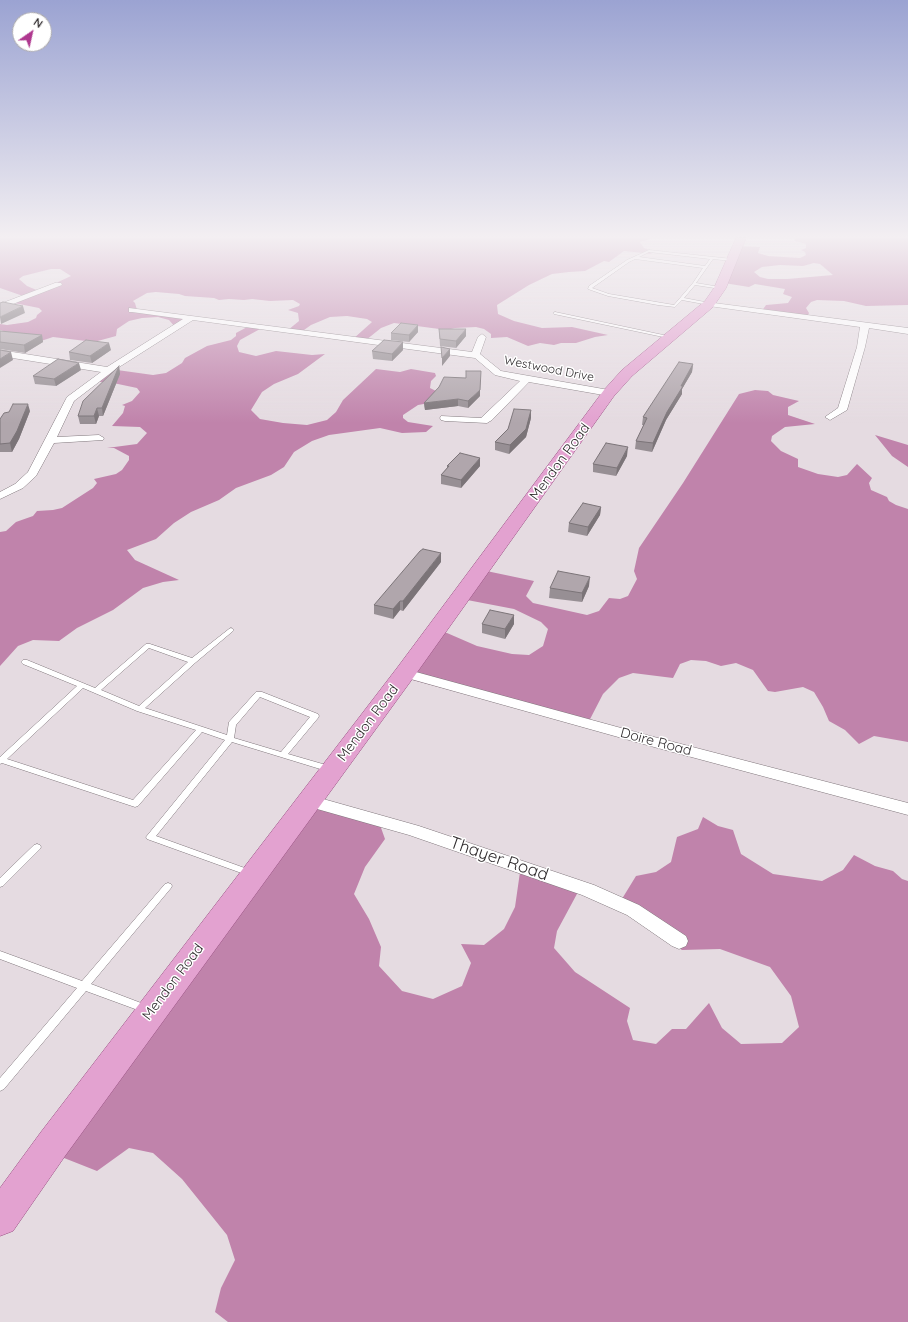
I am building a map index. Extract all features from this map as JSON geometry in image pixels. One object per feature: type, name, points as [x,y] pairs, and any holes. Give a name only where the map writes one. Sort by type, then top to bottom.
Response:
[{"type":"main road","name":"Mendon Road","points":[[0,1218],[53,1144],[405,673],[609,393],[627,373],[711,300]]},
{"type":"street","points":[[0,307],[16,300]]},
{"type":"street","points":[[734,300],[865,325],[908,331]]},
{"type":"street","name":"Westwood Drive","points":[[132,310],[475,355],[479,356],[498,373],[609,393]]},
{"type":"street","points":[[0,496],[27,481],[42,457],[70,399],[109,370],[191,318]]},
{"type":"street","points":[[830,417],[842,410],[861,347],[865,325]]},
{"type":"street","points":[[475,355],[482,337]]},
{"type":"street","points":[[0,353],[109,370]]},
{"type":"street","points":[[445,418],[483,420],[488,418],[527,379]]},
{"type":"street","points":[[50,440],[99,438]]},
{"type":"street","name":"Doire Road","points":[[405,673],[662,744],[908,809]]},
{"type":"street","name":"Thayer Road","points":[[309,801],[413,830],[588,890],[633,910],[679,941]]},
{"type":"lane","points":[[634,300],[670,306],[675,306],[680,300]]},
{"type":"lane","points":[[555,313],[668,337]]},
{"type":"lane","points":[[140,708],[231,630]]},
{"type":"lane","points":[[96,691],[148,645],[193,661]]},
{"type":"lane","points":[[25,662],[140,708],[230,739],[332,770]]},
{"type":"lane","points":[[82,685],[0,761],[135,804],[201,729]]},
{"type":"lane","points":[[254,874],[150,838],[230,739],[232,724],[259,694],[315,716],[283,755]]},
{"type":"lane","points":[[0,884],[37,847]]},
{"type":"lane","points":[[0,1086],[82,986],[168,886]]},
{"type":"lane","points":[[0,955],[152,1011]]},
{"type":"shaded area","points":[[14,300],[135,300],[133,301],[137,310],[188,318],[175,327],[169,320],[158,317],[129,321],[117,329],[116,336],[94,342],[53,337],[38,342],[0,330],[0,324],[7,325],[28,322],[36,318],[42,311],[39,308],[9,302]]},
{"type":"shaded area","points":[[258,300],[505,300],[497,305],[498,314],[514,321],[542,328],[572,327],[608,335],[595,337],[576,343],[561,343],[554,345],[540,343],[528,346],[507,337],[491,338],[491,334],[484,329],[476,327],[447,330],[394,323],[381,328],[366,340],[353,339],[372,322],[367,319],[347,316],[330,317],[299,332],[288,330],[299,321],[298,313],[288,310],[299,306],[300,304],[293,300],[270,301]]},
{"type":"shaded area","points":[[790,300],[908,300],[908,305],[866,306],[844,301],[817,300],[811,302],[806,308],[809,313],[806,319],[761,312],[766,305],[788,303]]},
{"type":"shaded area","points":[[249,326],[260,329],[240,340],[237,346],[239,352],[256,356],[276,351],[312,355],[325,354],[298,374],[274,384],[262,392],[251,410],[260,419],[307,425],[327,420],[336,412],[343,400],[376,369],[400,372],[411,369],[435,373],[436,376],[431,381],[430,388],[438,392],[435,402],[418,405],[403,415],[403,418],[408,422],[433,426],[426,432],[402,433],[380,428],[329,435],[312,441],[294,452],[284,467],[271,475],[236,488],[219,500],[191,512],[174,523],[156,539],[127,550],[135,560],[179,580],[163,582],[143,588],[113,610],[77,628],[59,641],[33,640],[18,646],[0,666],[0,532],[6,531],[16,522],[33,516],[37,511],[62,508],[93,488],[97,483],[94,479],[116,474],[122,470],[129,460],[129,456],[114,448],[107,448],[137,444],[147,433],[140,427],[112,426],[123,413],[125,406],[122,405],[132,401],[140,392],[137,388],[93,381],[110,369],[153,375],[166,373],[182,363],[185,358],[207,346],[231,340],[236,336],[236,333]]},
{"type":"shaded area","points":[[755,390],[768,391],[773,395],[799,401],[788,407],[788,415],[815,424],[785,427],[772,436],[771,441],[781,451],[798,459],[798,467],[818,474],[838,477],[847,475],[857,464],[872,478],[869,483],[871,490],[887,497],[889,501],[896,505],[908,509],[908,742],[874,736],[859,744],[845,730],[829,721],[814,692],[803,687],[775,692],[768,691],[753,670],[736,663],[721,666],[706,661],[691,660],[680,664],[673,678],[633,673],[619,678],[603,694],[587,725],[583,726],[409,679],[433,629],[447,633],[477,646],[512,654],[529,655],[543,646],[548,629],[541,622],[514,609],[462,599],[477,569],[534,581],[526,596],[533,603],[587,615],[599,611],[609,598],[620,599],[628,596],[637,579],[634,571],[639,548],[683,483],[739,394]]},
{"type":"shaded area","points":[[875,435],[908,445],[908,467],[892,456]]},
{"type":"shaded area","points":[[306,804],[380,825],[385,839],[365,867],[354,894],[369,919],[381,947],[379,966],[402,991],[433,999],[462,986],[471,963],[461,944],[484,945],[504,929],[515,907],[520,872],[578,892],[557,931],[554,948],[575,972],[630,1008],[627,1021],[633,1040],[656,1044],[672,1029],[686,1029],[709,1003],[722,1028],[741,1044],[782,1043],[799,1027],[791,996],[770,967],[720,949],[682,950],[638,919],[617,907],[636,876],[656,872],[671,862],[677,837],[698,829],[703,817],[718,826],[733,830],[741,854],[773,874],[822,881],[843,870],[854,855],[875,866],[893,871],[902,879],[908,881],[908,1322],[228,1322],[215,1312],[221,1288],[235,1260],[227,1235],[182,1179],[153,1153],[129,1148],[97,1171],[59,1156]]},
{"type":"building","points":[[3,302],[23,306],[0,317],[0,303]]},
{"type":"building","points":[[401,323],[418,325],[409,335],[391,333]]},
{"type":"building","points":[[439,329],[466,329],[456,341],[440,339]]},
{"type":"building","points":[[0,331],[42,335],[24,345],[0,342]]},
{"type":"building","points":[[86,340],[109,343],[90,356],[69,352]]},
{"type":"building","points":[[384,340],[403,342],[392,354],[372,351]]},
{"type":"building","points":[[441,347],[450,349],[442,358]]},
{"type":"building","points":[[0,350],[11,352],[0,359]]},
{"type":"building","points":[[58,359],[79,363],[54,379],[33,376]]},
{"type":"building","points":[[679,362],[693,364],[681,386],[683,386],[667,412],[653,443],[636,441],[647,418],[643,417]]},
{"type":"building","points":[[119,366],[102,408],[97,408],[94,416],[78,416],[83,401]]},
{"type":"building","points":[[466,371],[481,371],[480,390],[468,401],[458,399],[424,403],[439,387],[444,377],[466,378]]},
{"type":"building","points":[[13,404],[28,404],[17,431],[10,443],[0,444],[0,419],[4,413],[9,412]]},
{"type":"building","points":[[514,409],[531,410],[526,429],[510,445],[495,442],[508,429]]},
{"type":"building","points":[[606,443],[628,447],[617,468],[593,464]]},
{"type":"building","points":[[460,453],[480,458],[461,480],[441,475],[449,466],[447,466]]},
{"type":"building","points":[[583,503],[601,507],[588,527],[569,523]]},
{"type":"building","points":[[423,549],[441,553],[403,601],[400,601],[393,609],[374,605],[420,551]]},
{"type":"building","points":[[558,571],[590,577],[582,593],[550,588]]},
{"type":"building","points":[[490,610],[514,615],[505,629],[482,624]]}]
